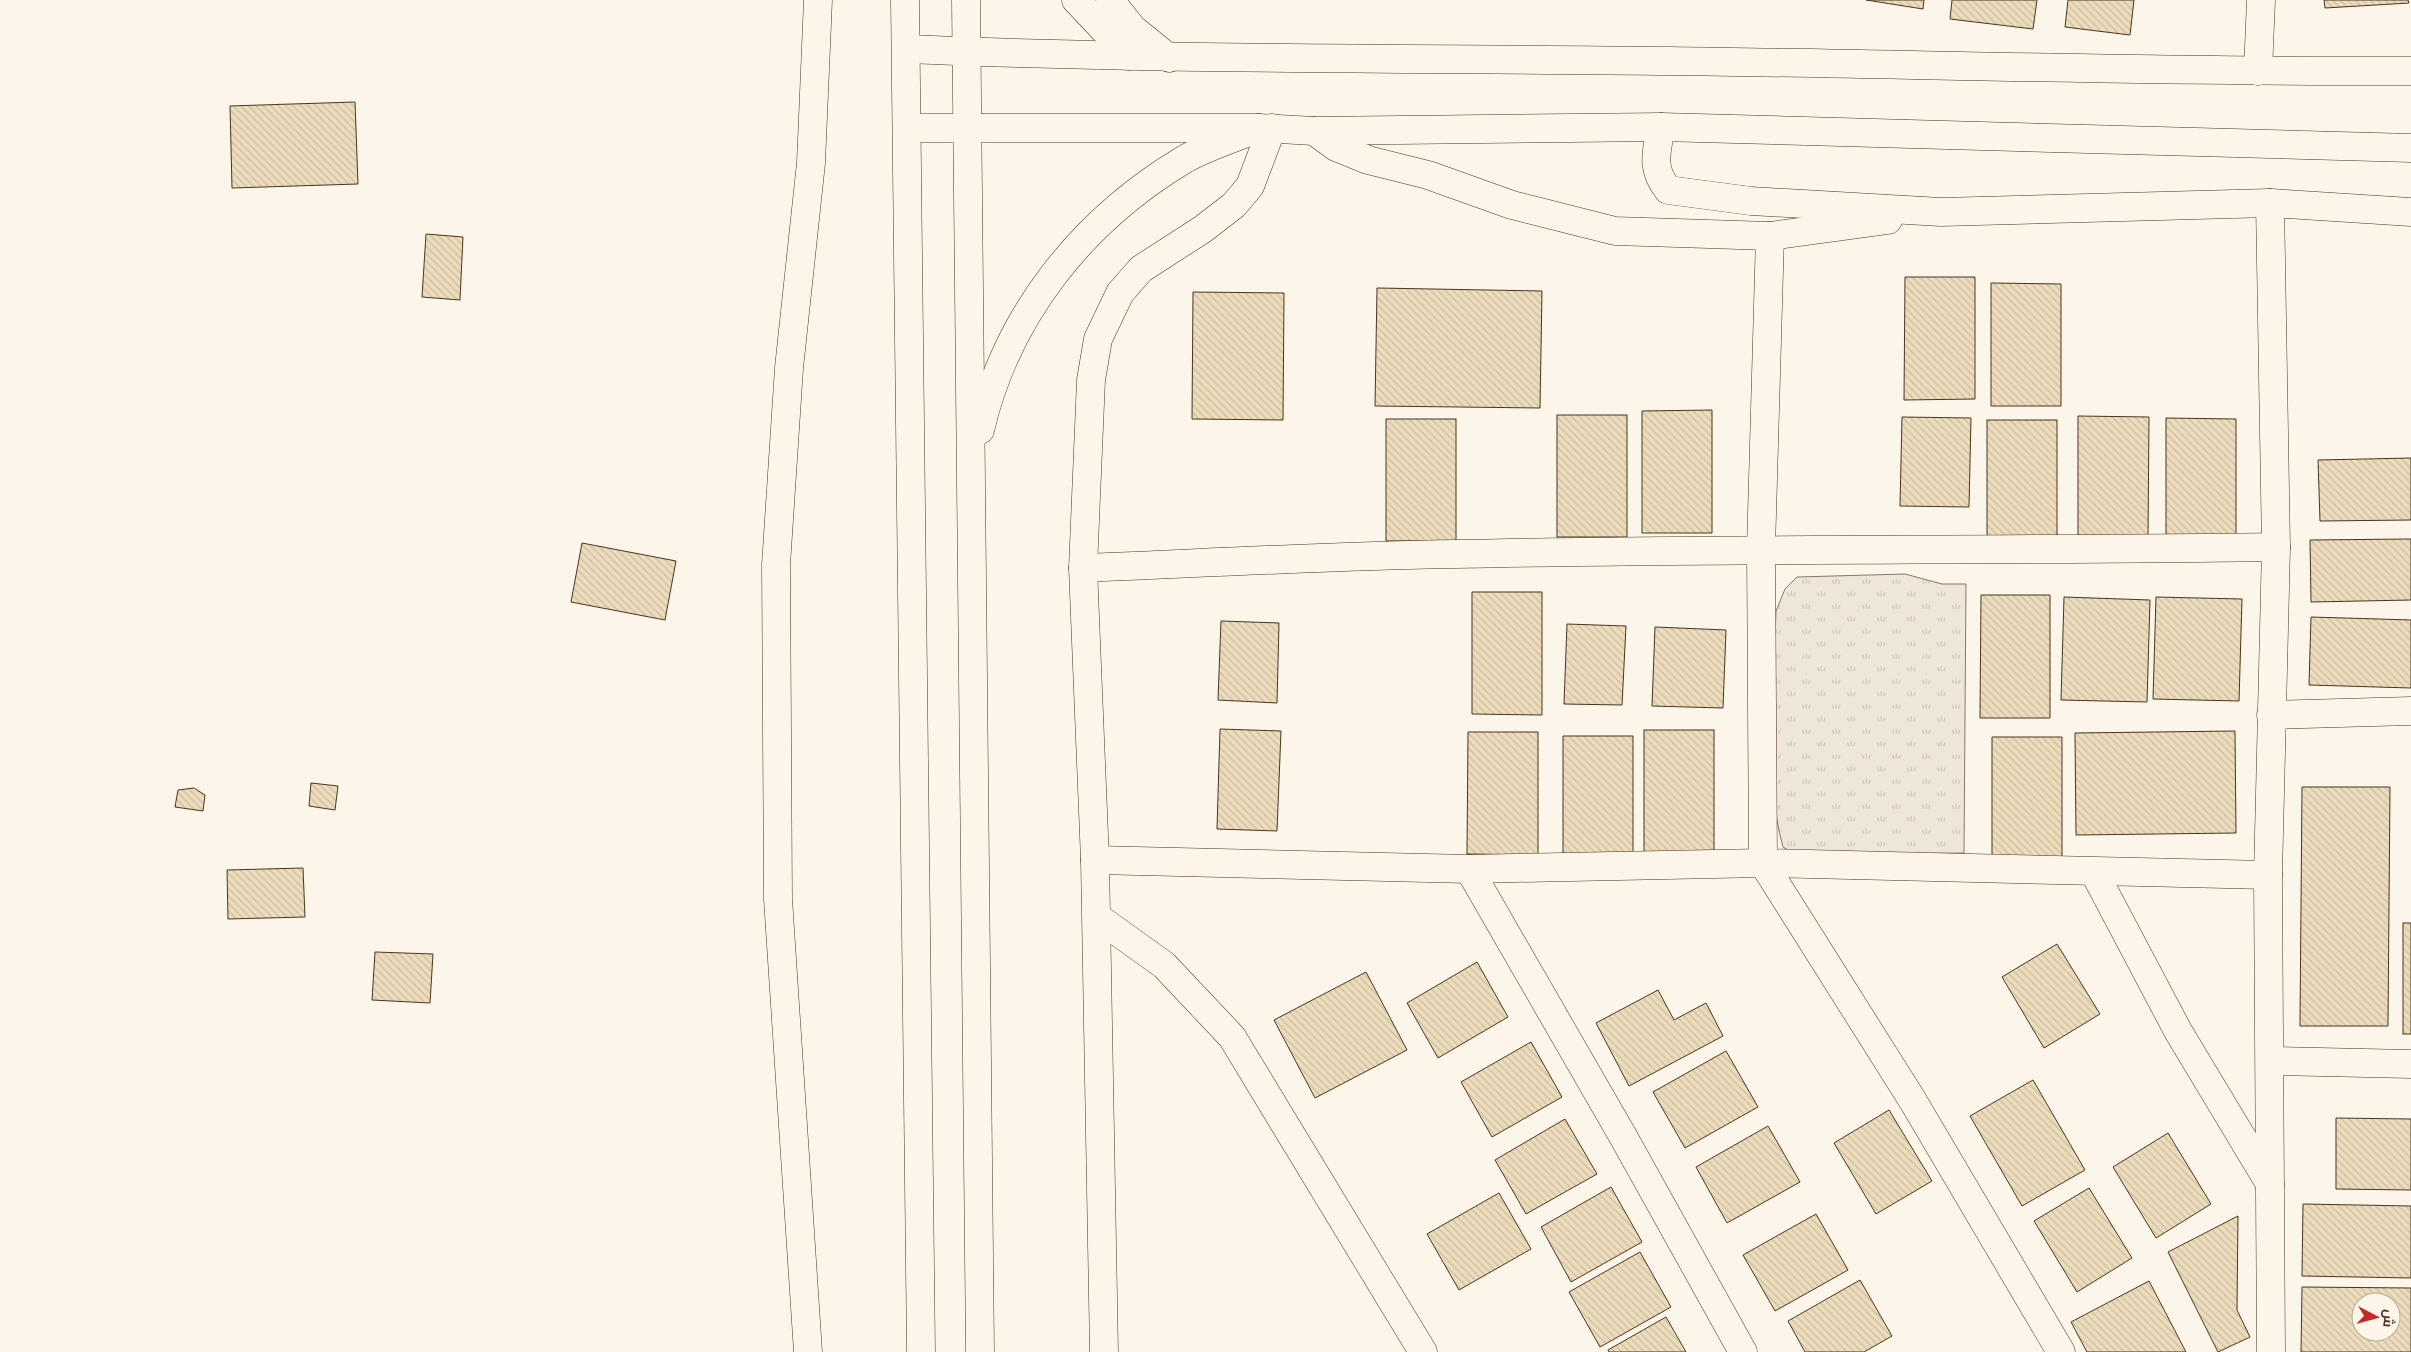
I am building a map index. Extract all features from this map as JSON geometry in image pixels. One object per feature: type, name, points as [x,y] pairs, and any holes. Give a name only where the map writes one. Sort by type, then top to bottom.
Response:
[{"type":"main road","points":[[808,1352],[778,899],[776,565],[789,368],[811,163],[818,0]]},
{"type":"main road","points":[[905,0],[921,1352]]},
{"type":"main road","points":[[966,0],[980,1352]]},
{"type":"main road","points":[[1076,0],[1129,56]]},
{"type":"main road","points":[[1110,0],[1132,28],[1169,58]]},
{"type":"main road","points":[[2258,71],[2260,0]]},
{"type":"main road","points":[[906,49],[1169,58],[1662,61],[2258,71],[2411,70]]},
{"type":"main road","points":[[907,128],[1266,128],[1314,131],[1661,127],[2411,148]]},
{"type":"main road","points":[[1661,127],[1656,152],[1658,176],[1668,190],[1751,201],[1941,212],[2270,202],[2411,212]]},
{"type":"main road","points":[[971,471],[989,394],[1021,322],[1065,258],[1122,202],[1186,159],[1266,128]]},
{"type":"main road","points":[[1104,1352],[1096,860],[1083,568],[1091,380],[1098,339],[1120,293],[1141,269],[1220,217],[1245,193],[1258,171],[1266,128]]},
{"type":"main road","points":[[1314,131],[1336,147],[1368,160],[1428,174],[1512,205],[1615,230],[1770,236],[1941,212]]},
{"type":"main road","points":[[2270,202],[2276,547],[2268,875],[2271,1352]]},
{"type":"main road","points":[[1770,236],[1760,549],[1763,863],[1913,1101],[2061,1352]]},
{"type":"main road","points":[[1083,568],[1451,554],[1760,549],[2010,551],[2276,547]]},
{"type":"main road","points":[[2271,715],[2411,711]]},
{"type":"main road","points":[[1096,860],[1469,869],[1763,863],[2268,875]]},
{"type":"main road","points":[[1469,869],[1624,1138],[1743,1352]]},
{"type":"main road","points":[[2094,872],[2178,1031],[2270,1184]]},
{"type":"main road","points":[[1097,917],[1164,965],[1232,1037],[1423,1352]]},
{"type":"main road","points":[[2270,1061],[2411,1064]]},
{"type":"green space","points":[[1905,574],[1942,584],[1966,584],[1964,853],[1796,855],[1783,847],[1773,790],[1771,730],[1776,611],[1785,589],[1797,577]]},
{"type":"building","points":[[1866,0],[1924,0],[1923,9]]},
{"type":"building","points":[[1952,0],[2037,0],[2033,29],[1950,19]]},
{"type":"building","points":[[2068,0],[2134,0],[2130,35],[2065,27]]},
{"type":"building","points":[[2324,0],[2408,0],[2409,3],[2325,8]]},
{"type":"building","points":[[355,102],[358,184],[232,188],[230,106]]},
{"type":"building","points":[[426,234],[463,237],[460,300],[422,297]]},
{"type":"building","points":[[1905,277],[1975,277],[1975,399],[1904,400]]},
{"type":"building","points":[[1991,283],[2061,284],[2061,406],[1991,406]]},
{"type":"building","points":[[1377,288],[1542,291],[1540,408],[1375,406]]},
{"type":"building","points":[[1193,292],[1284,293],[1283,420],[1192,419]]},
{"type":"building","points":[[1712,410],[1712,533],[1642,533],[1642,411]]},
{"type":"building","points":[[1557,415],[1627,415],[1627,537],[1557,537]]},
{"type":"building","points":[[2078,416],[2149,417],[2148,539],[2078,539]]},
{"type":"building","points":[[1902,417],[1971,418],[1969,507],[1900,506]]},
{"type":"building","points":[[2166,418],[2236,419],[2236,541],[2166,541]]},
{"type":"building","points":[[1386,419],[1456,419],[1456,541],[1386,541]]},
{"type":"building","points":[[1987,420],[2057,420],[2057,543],[1987,543]]},
{"type":"building","points":[[2411,458],[2411,520],[2320,521],[2318,460]]},
{"type":"building","points":[[2411,539],[2411,600],[2311,602],[2310,540]]},
{"type":"building","points":[[582,543],[676,561],[665,620],[571,602]]},
{"type":"building","points":[[1472,592],[1542,592],[1542,715],[1472,714]]},
{"type":"building","points":[[1981,595],[2050,595],[2050,718],[1980,718]]},
{"type":"building","points":[[2064,597],[2150,600],[2147,702],[2061,700]]},
{"type":"building","points":[[2156,597],[2242,599],[2239,701],[2153,699]]},
{"type":"building","points":[[2311,617],[2411,620],[2411,688],[2309,685]]},
{"type":"building","points":[[1221,621],[1279,623],[1277,703],[1218,700]]},
{"type":"building","points":[[1567,624],[1626,626],[1622,705],[1564,704]]},
{"type":"building","points":[[1655,627],[1726,630],[1723,708],[1652,706]]},
{"type":"building","points":[[1220,729],[1281,731],[1277,831],[1217,829]]},
{"type":"building","points":[[1644,730],[1714,730],[1714,852],[1644,852]]},
{"type":"building","points":[[2235,731],[2236,833],[2076,835],[2075,733]]},
{"type":"building","points":[[1468,732],[1538,732],[1538,855],[1467,854]]},
{"type":"building","points":[[1563,736],[1633,736],[1633,859],[1563,858]]},
{"type":"building","points":[[1992,737],[2062,737],[2062,860],[1992,859]]},
{"type":"building","points":[[311,783],[338,786],[335,810],[309,806]]},
{"type":"building","points":[[2302,787],[2390,787],[2388,1026],[2300,1026]]},
{"type":"building","points":[[194,788],[205,795],[203,811],[175,807],[178,790]]},
{"type":"building","points":[[303,868],[305,917],[228,919],[227,870]]},
{"type":"building","points":[[2403,923],[2411,923],[2411,1034],[2403,1034]]},
{"type":"building","points":[[2057,944],[2100,1014],[2044,1048],[2002,977]]},
{"type":"building","points":[[375,952],[433,954],[430,1003],[372,1000]]},
{"type":"building","points":[[1477,962],[1508,1017],[1438,1058],[1407,1003]]},
{"type":"building","points":[[1366,972],[1407,1050],[1315,1098],[1274,1020]]},
{"type":"building","points":[[1658,990],[1674,1020],[1706,1003],[1723,1036],[1629,1086],[1596,1023]]},
{"type":"building","points":[[1531,1042],[1562,1097],[1492,1137],[1461,1082]]},
{"type":"building","points":[[1726,1051],[1758,1107],[1685,1148],[1653,1092]]},
{"type":"building","points":[[2033,1080],[2085,1170],[2022,1206],[1970,1116]]},
{"type":"building","points":[[1889,1110],[1932,1181],[1876,1214],[1834,1143]]},
{"type":"building","points":[[2336,1118],[2411,1119],[2411,1190],[2336,1189]]},
{"type":"building","points":[[1565,1119],[1597,1174],[1526,1214],[1495,1160]]},
{"type":"building","points":[[1768,1126],[1800,1182],[1727,1223],[1696,1167]]},
{"type":"building","points":[[2168,1133],[2211,1204],[2156,1238],[2113,1167]]},
{"type":"building","points":[[1611,1187],[1642,1242],[1571,1282],[1541,1227]]},
{"type":"building","points":[[2089,1188],[2132,1258],[2077,1292],[2034,1221]]},
{"type":"building","points":[[1499,1193],[1531,1249],[1459,1290],[1427,1234]]},
{"type":"building","points":[[2303,1204],[2411,1206],[2411,1278],[2302,1276]]},
{"type":"building","points":[[1816,1214],[1848,1270],[1775,1311],[1743,1255]]},
{"type":"building","points":[[2238,1216],[2237,1310],[2250,1337],[2218,1352],[2168,1252]]},
{"type":"building","points":[[1640,1252],[1671,1307],[1600,1347],[1569,1292]]},
{"type":"building","points":[[1860,1280],[1892,1336],[1864,1352],[1805,1352],[1788,1321]]},
{"type":"building","points":[[2149,1281],[2186,1352],[2087,1352],[2071,1322]]},
{"type":"building","points":[[2302,1287],[2411,1288],[2411,1352],[2301,1352]]},
{"type":"building","points":[[1666,1317],[1686,1352],[1609,1352],[1608,1350]]}]
